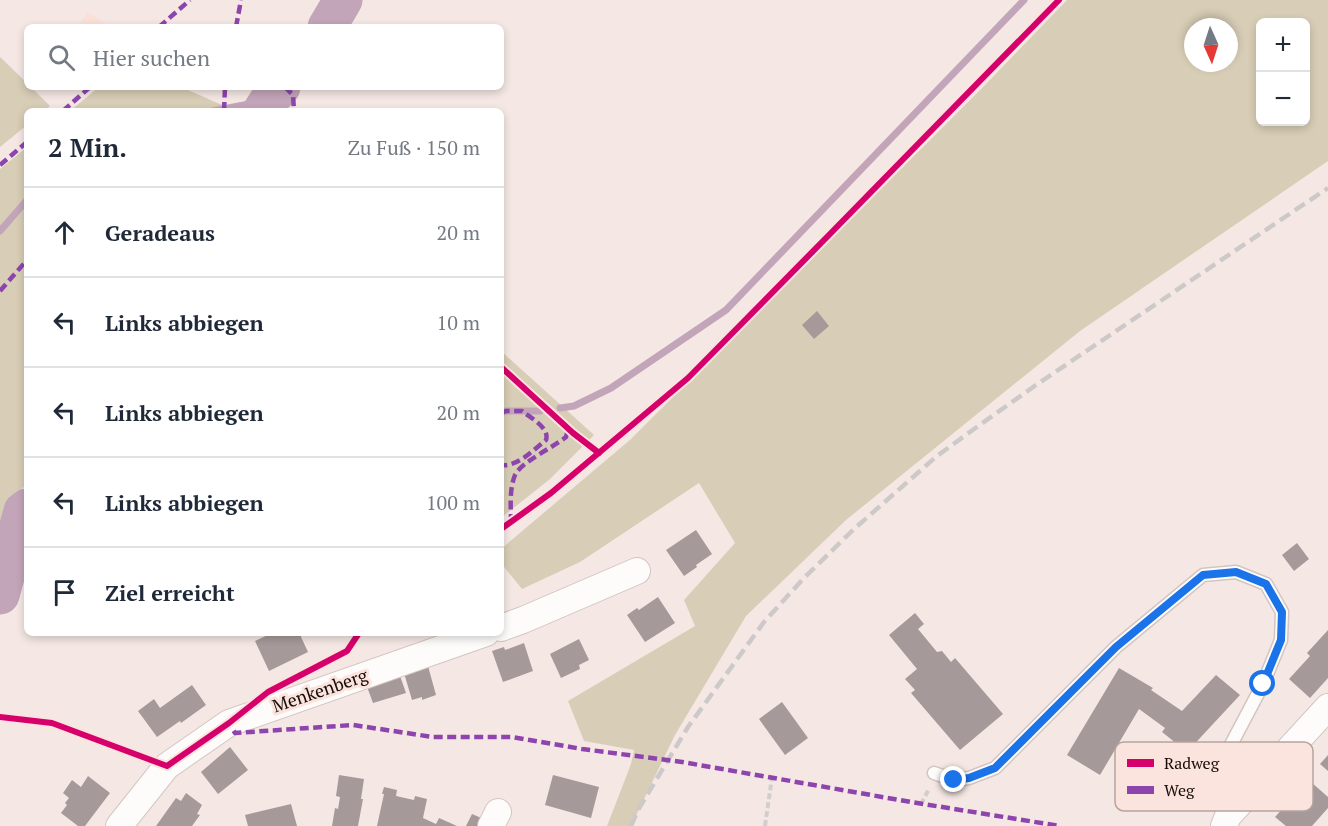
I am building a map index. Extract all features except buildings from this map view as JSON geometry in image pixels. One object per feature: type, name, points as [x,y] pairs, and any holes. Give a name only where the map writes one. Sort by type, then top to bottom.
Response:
[{"type":"street","points":[[504,627],[637,571]]},
{"type":"street","name":"Menkenberg","points":[[119,826],[167,766],[229,723],[477,636]]},
{"type":"street","points":[[1296,742],[1328,707]]},
{"type":"lane","points":[[934,773],[954,780],[969,778],[995,768],[1116,647],[1203,575],[1236,572],[1266,584],[1282,612],[1281,640],[1263,684],[1232,742]]},
{"type":"path","points":[[765,826],[772,777]]},
{"type":"shaded area","points":[[1067,0],[1328,0],[1328,161],[1080,331],[846,520],[746,616],[675,735],[631,826],[607,826],[631,764],[634,750],[584,741],[568,701],[695,626],[684,600],[735,543],[699,483],[580,562],[522,589],[504,567],[504,546],[631,439]]},
{"type":"shaded area","points":[[88,12],[106,24],[79,24]]},
{"type":"shaded area","points":[[0,57],[24,80],[24,90],[34,90],[50,106],[48,108],[24,108],[24,127],[0,147]]},
{"type":"shaded area","points":[[95,90],[188,90],[229,108],[74,108]]},
{"type":"shaded area","points":[[24,149],[24,487],[11,496],[0,540],[0,169]]},
{"type":"shaded area","points":[[504,354],[594,435],[550,479],[504,516]]},
{"type":"waterway","points":[[329,24],[343,0]]},
{"type":"waterway","points":[[560,408],[574,406],[611,388],[726,310],[1024,0]]},
{"type":"waterway","points":[[264,108],[278,90]]},
{"type":"waterway","points":[[228,108],[269,100]]},
{"type":"waterway","points":[[0,231],[24,203]]},
{"type":"waterway","points":[[504,412],[540,411]]},
{"type":"waterway","points":[[0,595],[24,510]]},
{"type":"railway","points":[[631,826],[638,810],[688,727],[764,622],[803,579],[854,529],[937,456],[974,429],[1328,188]]},
{"type":"marked path","points":[[162,24],[190,0]]},
{"type":"marked path","points":[[237,24],[241,0]]},
{"type":"marked path","points":[[66,108],[87,90]]},
{"type":"marked path","points":[[224,108],[225,90]]},
{"type":"marked path","points":[[288,90],[293,95],[294,108]]},
{"type":"marked path","points":[[0,165],[24,145]]},
{"type":"marked path","points":[[0,291],[24,263]]},
{"type":"marked path","points":[[504,412],[522,411],[543,427],[546,436],[546,440],[525,457],[504,465]]},
{"type":"marked path","points":[[511,523],[511,493],[515,475],[531,460],[566,437],[566,426]]},
{"type":"marked path","points":[[233,721],[229,723],[235,733],[353,725],[433,737],[512,737],[682,762],[1060,826]]},
{"type":"cycle path","points":[[504,527],[551,493],[688,378],[1059,0]]},
{"type":"cycle path","points":[[504,370],[573,433],[599,453]]},
{"type":"cycle path","points":[[0,717],[52,723],[167,766],[229,723],[268,692],[347,651],[357,636]]},
{"type":"route","points":[[954,780],[969,778],[995,768],[1116,647],[1203,575],[1236,572],[1266,584],[1282,612],[1281,640],[1263,684]]}]
